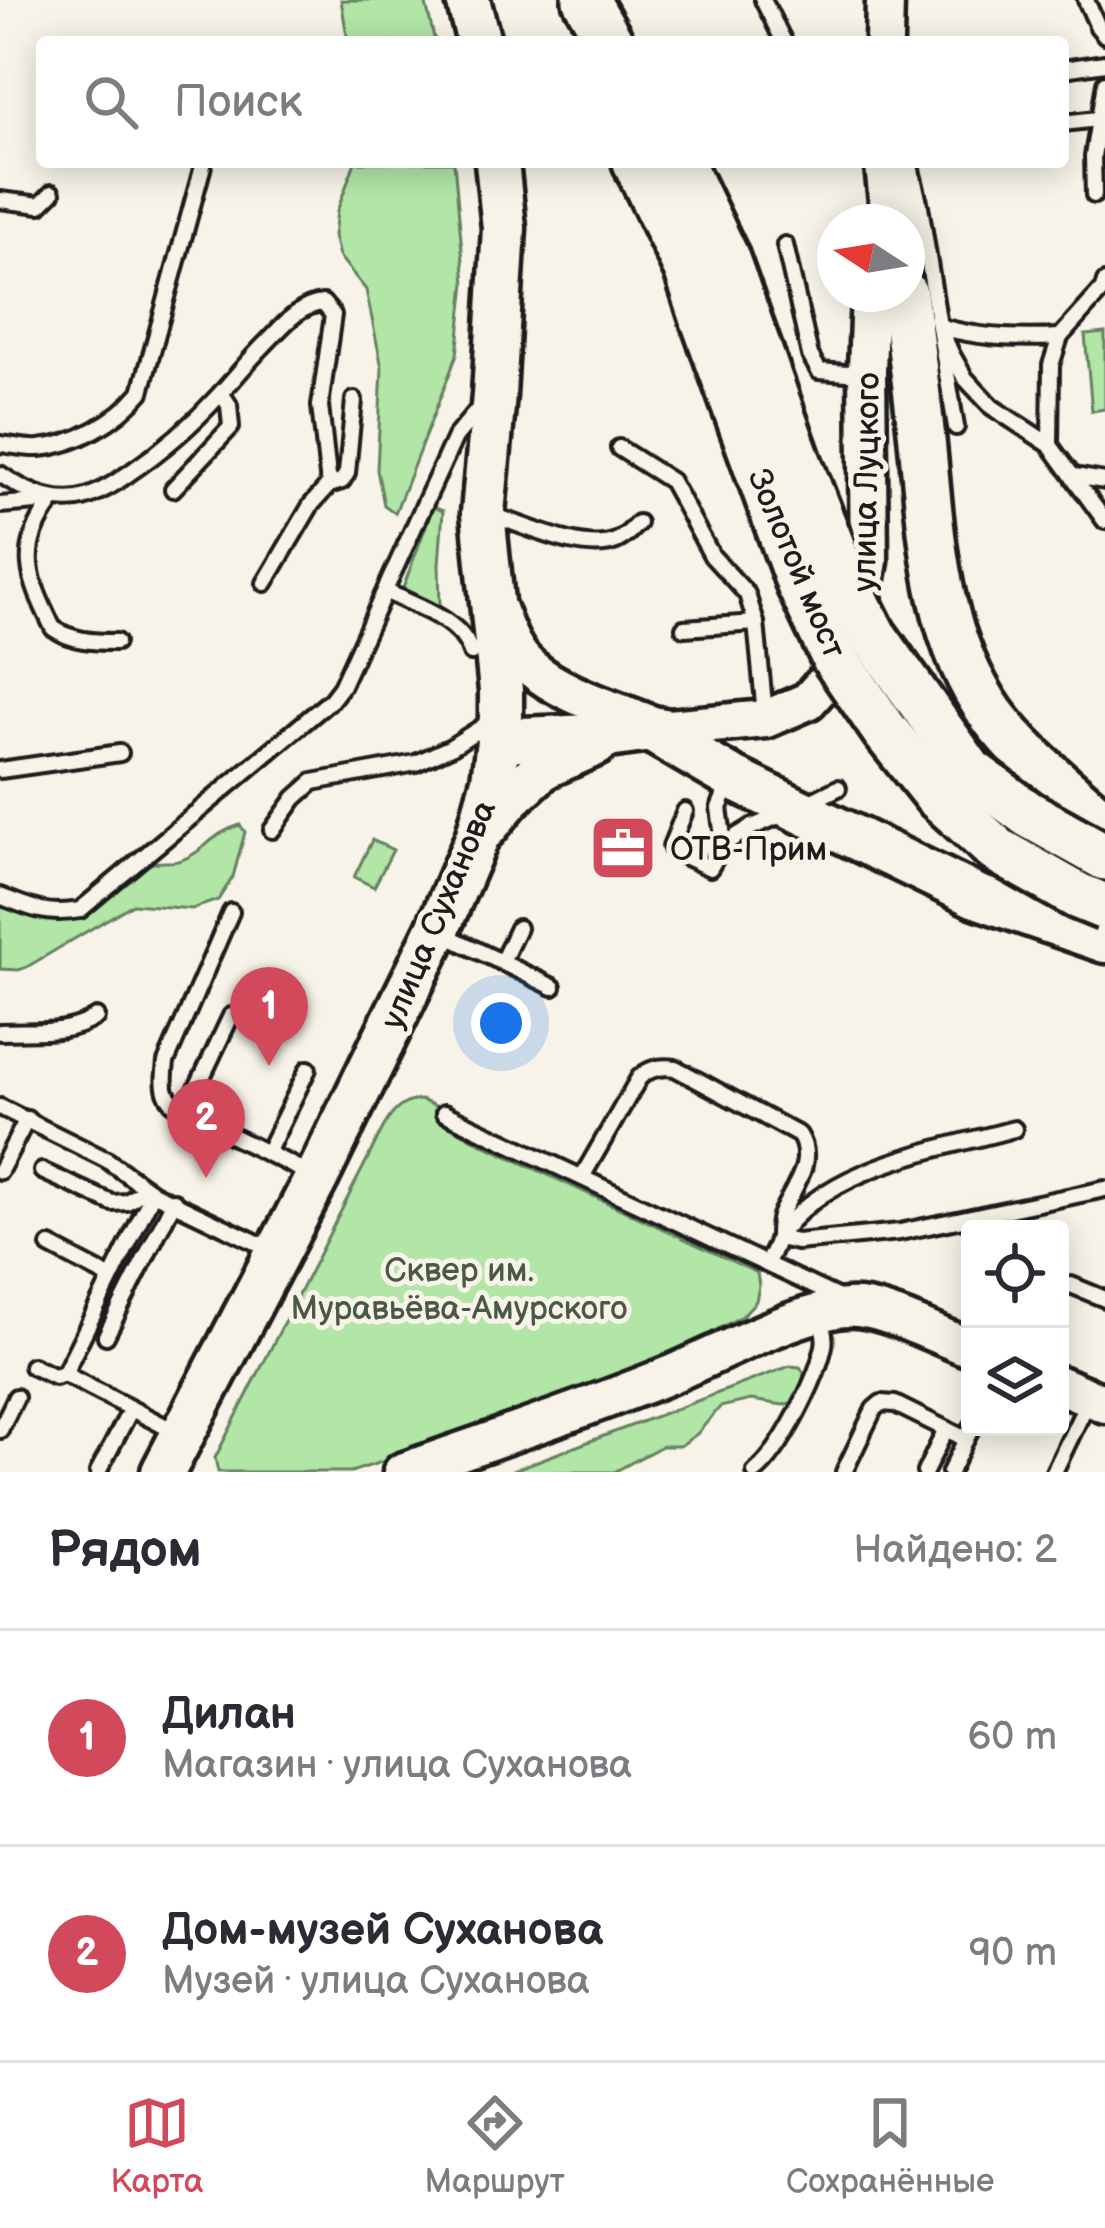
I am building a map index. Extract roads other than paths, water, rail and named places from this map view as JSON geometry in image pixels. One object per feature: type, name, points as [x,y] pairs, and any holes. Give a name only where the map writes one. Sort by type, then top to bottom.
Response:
[{"type":"highway","points":[[557,0],[575,36]]},
{"type":"highway","points":[[586,0],[607,36]]},
{"type":"highway","points":[[639,168],[687,269],[723,313]]},
{"type":"highway","points":[[683,168],[725,256],[723,313]]},
{"type":"highway","points":[[885,168],[892,204]]},
{"type":"highway","points":[[906,312],[935,571],[965,669],[992,714],[1024,753],[1105,824]]},
{"type":"highway","name":"Золотой мост","points":[[723,313],[873,635],[970,771],[1028,814],[1105,857]]},
{"type":"highway","name":"Золотой мост","points":[[723,313],[800,585],[834,657],[936,795],[998,850],[1105,907]]},
{"type":"main road","points":[[468,0],[477,36]]},
{"type":"main road","points":[[884,36],[885,0]]},
{"type":"main road","name":"улица Суханова","points":[[179,1456],[437,931],[477,838],[493,780],[501,691],[483,513],[504,228],[498,168]]},
{"type":"main road","points":[[876,204],[883,168]]},
{"type":"main road","name":"улица Луцкого","points":[[646,729],[766,719],[808,701],[841,664],[855,638],[869,561],[869,312]]},
{"type":"main road","points":[[489,588],[509,640],[528,666],[732,778],[824,802],[976,896],[1105,941]]},
{"type":"main road","points":[[500,729],[646,729]]},
{"type":"main road","points":[[477,838],[544,767],[646,729]]},
{"type":"main road","points":[[402,1472],[669,1376],[818,1313],[841,1308],[875,1311],[961,1344]]},
{"type":"lane","points":[[763,0],[781,36]]},
{"type":"lane","points":[[1086,0],[1105,35]]},
{"type":"lane","points":[[1069,68],[1105,63]]},
{"type":"lane","points":[[1094,194],[1093,156],[1105,82]]},
{"type":"lane","points":[[1069,122],[1097,119]]},
{"type":"lane","points":[[0,444],[39,448],[81,436],[124,413],[142,392],[202,168]]},
{"type":"lane","points":[[910,168],[956,427]]},
{"type":"lane","points":[[0,200],[40,205],[52,193]]},
{"type":"lane","points":[[785,245],[810,355],[819,371],[867,370]]},
{"type":"lane","points":[[1050,445],[1051,365],[1060,337],[1105,282]]},
{"type":"lane","points":[[0,505],[85,497],[118,481],[157,454],[221,394],[289,320],[309,304],[323,303],[332,315],[320,406],[329,485],[311,505],[265,583]]},
{"type":"lane","points":[[939,326],[1016,337],[1060,337]]},
{"type":"lane","points":[[939,326],[965,378],[992,407],[1050,445],[1105,520]]},
{"type":"lane","points":[[173,489],[231,427],[230,405],[221,394]]},
{"type":"lane","points":[[0,896],[42,912],[80,910],[332,700],[455,436],[494,395]]},
{"type":"lane","points":[[329,485],[342,481],[347,473],[354,400]]},
{"type":"lane","points":[[619,448],[671,482],[712,556],[747,594],[756,623],[766,719]]},
{"type":"lane","points":[[0,473],[21,488],[54,499]]},
{"type":"lane","points":[[1074,476],[1105,481]]},
{"type":"lane","points":[[54,499],[39,518],[29,551],[31,581],[59,633],[116,642]]},
{"type":"lane","points":[[483,513],[538,533],[598,544],[618,541],[638,523]]},
{"type":"lane","points":[[385,591],[448,623],[467,639],[471,652]]},
{"type":"lane","points":[[684,628],[756,623]]},
{"type":"lane","points":[[272,830],[295,798],[314,782],[416,763],[488,723],[500,729]]},
{"type":"lane","points":[[0,770],[120,753]]},
{"type":"lane","points":[[724,844],[719,808],[732,778]]},
{"type":"lane","points":[[685,812],[673,851],[710,868],[724,844],[750,828],[824,802]]},
{"type":"lane","points":[[231,912],[166,1062],[163,1086],[172,1104],[185,1112],[317,1178]]},
{"type":"lane","points":[[502,962],[518,928]]},
{"type":"lane","points":[[437,931],[553,987]]},
{"type":"lane","points":[[185,1112],[231,1016]]},
{"type":"lane","points":[[0,1031],[69,1029],[96,1017]]},
{"type":"lane","points":[[582,1177],[639,1078],[663,1066],[675,1068],[799,1135],[805,1144],[799,1182],[777,1224],[778,1238]]},
{"type":"lane","points":[[266,1153],[308,1069]]},
{"type":"lane","points":[[0,1106],[107,1160],[150,1191],[279,1253]]},
{"type":"lane","points":[[444,1113],[858,1308]]},
{"type":"lane","points":[[0,1171],[27,1119]]},
{"type":"lane","points":[[767,1263],[797,1212],[841,1184],[894,1162],[1014,1129]]},
{"type":"lane","points":[[42,1171],[112,1203],[150,1191]]},
{"type":"lane","points":[[778,1238],[796,1242],[900,1232],[1105,1190]]},
{"type":"lane","points":[[32,1366],[55,1377],[64,1374],[150,1191]]},
{"type":"lane","points":[[106,1336],[174,1201]]},
{"type":"lane","points":[[50,1246],[112,1278]]},
{"type":"lane","points":[[1069,1286],[1105,1299]]},
{"type":"lane","points":[[762,1469],[807,1393],[826,1342],[818,1313]]},
{"type":"lane","points":[[64,1374],[131,1409],[179,1456]]},
{"type":"lane","points":[[1054,1472],[1085,1395]]},
{"type":"lane","points":[[0,1430],[16,1397]]},
{"type":"lane","points":[[844,1472],[877,1405],[895,1404],[946,1430],[961,1432]]},
{"type":"lane","points":[[98,1472],[131,1409]]},
{"type":"lane","points":[[925,1472],[946,1430]]},
{"type":"lane","points":[[950,1472],[968,1436]]},
{"type":"place","name":"ОТВ-Прим","points":[[623,848]]},
{"type":"place","name":"Дилан","points":[[269,1066]]},
{"type":"place","name":"Дом-музей Суханова","points":[[206,1178]]},
{"type":"park label","name":"Сквер им. Муравьёва-Амурского","points":[[459,1288]]}]
